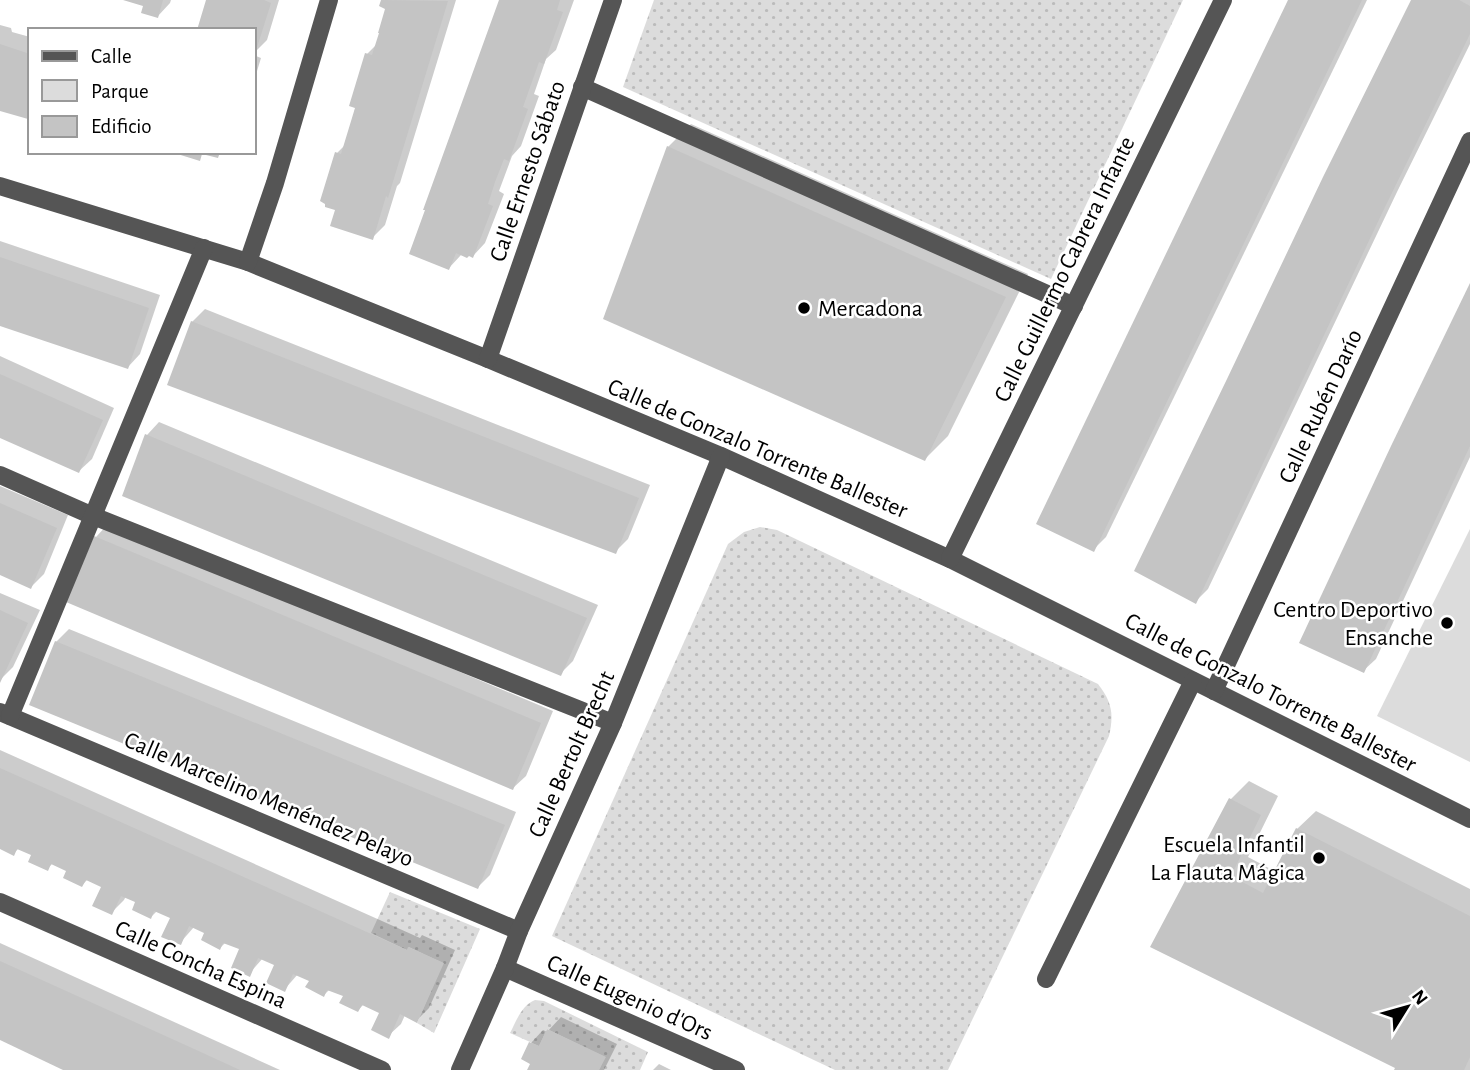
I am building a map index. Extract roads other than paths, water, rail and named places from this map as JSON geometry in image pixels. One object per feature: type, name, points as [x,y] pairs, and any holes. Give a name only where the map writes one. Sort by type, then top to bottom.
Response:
[{"type":"street","points":[[248,262],[275,183],[329,0]]},
{"type":"street","name":"Calle Ernesto Sábato","points":[[488,359],[613,0]]},
{"type":"street","name":"Calle Guillermo Cabrera Infante","points":[[950,559],[1223,0]]},
{"type":"street","points":[[582,87],[1074,306]]},
{"type":"street","name":"Calle Rubén Darío","points":[[1214,691],[1470,141]]},
{"type":"street","name":"Calle de Gonzalo Torrente Ballester","points":[[0,186],[248,262],[721,456],[950,559],[1470,819]]},
{"type":"street","points":[[5,714],[93,516],[204,248]]},
{"type":"street","name":"Calle Bertolt Brecht","points":[[460,1070],[519,930],[613,723],[721,456]]},
{"type":"street","points":[[0,475],[93,516],[613,723]]},
{"type":"street","points":[[1046,979],[1193,681]]},
{"type":"street","name":"Calle Marcelino Menéndez Pelayo","points":[[5,714],[519,930]]},
{"type":"street","name":"Calle Concha Espina","points":[[0,902],[382,1070]]},
{"type":"street","name":"Calle Eugenio d'Ors","points":[[505,968],[736,1070]]},
{"type":"place","name":"Mercadona","points":[[804,308]]},
{"type":"place","name":"Centro Deportivo Ensanche","points":[[1447,623]]},
{"type":"place","name":"Escuela Infantil La Flauta Mágica","points":[[1319,858]]}]
